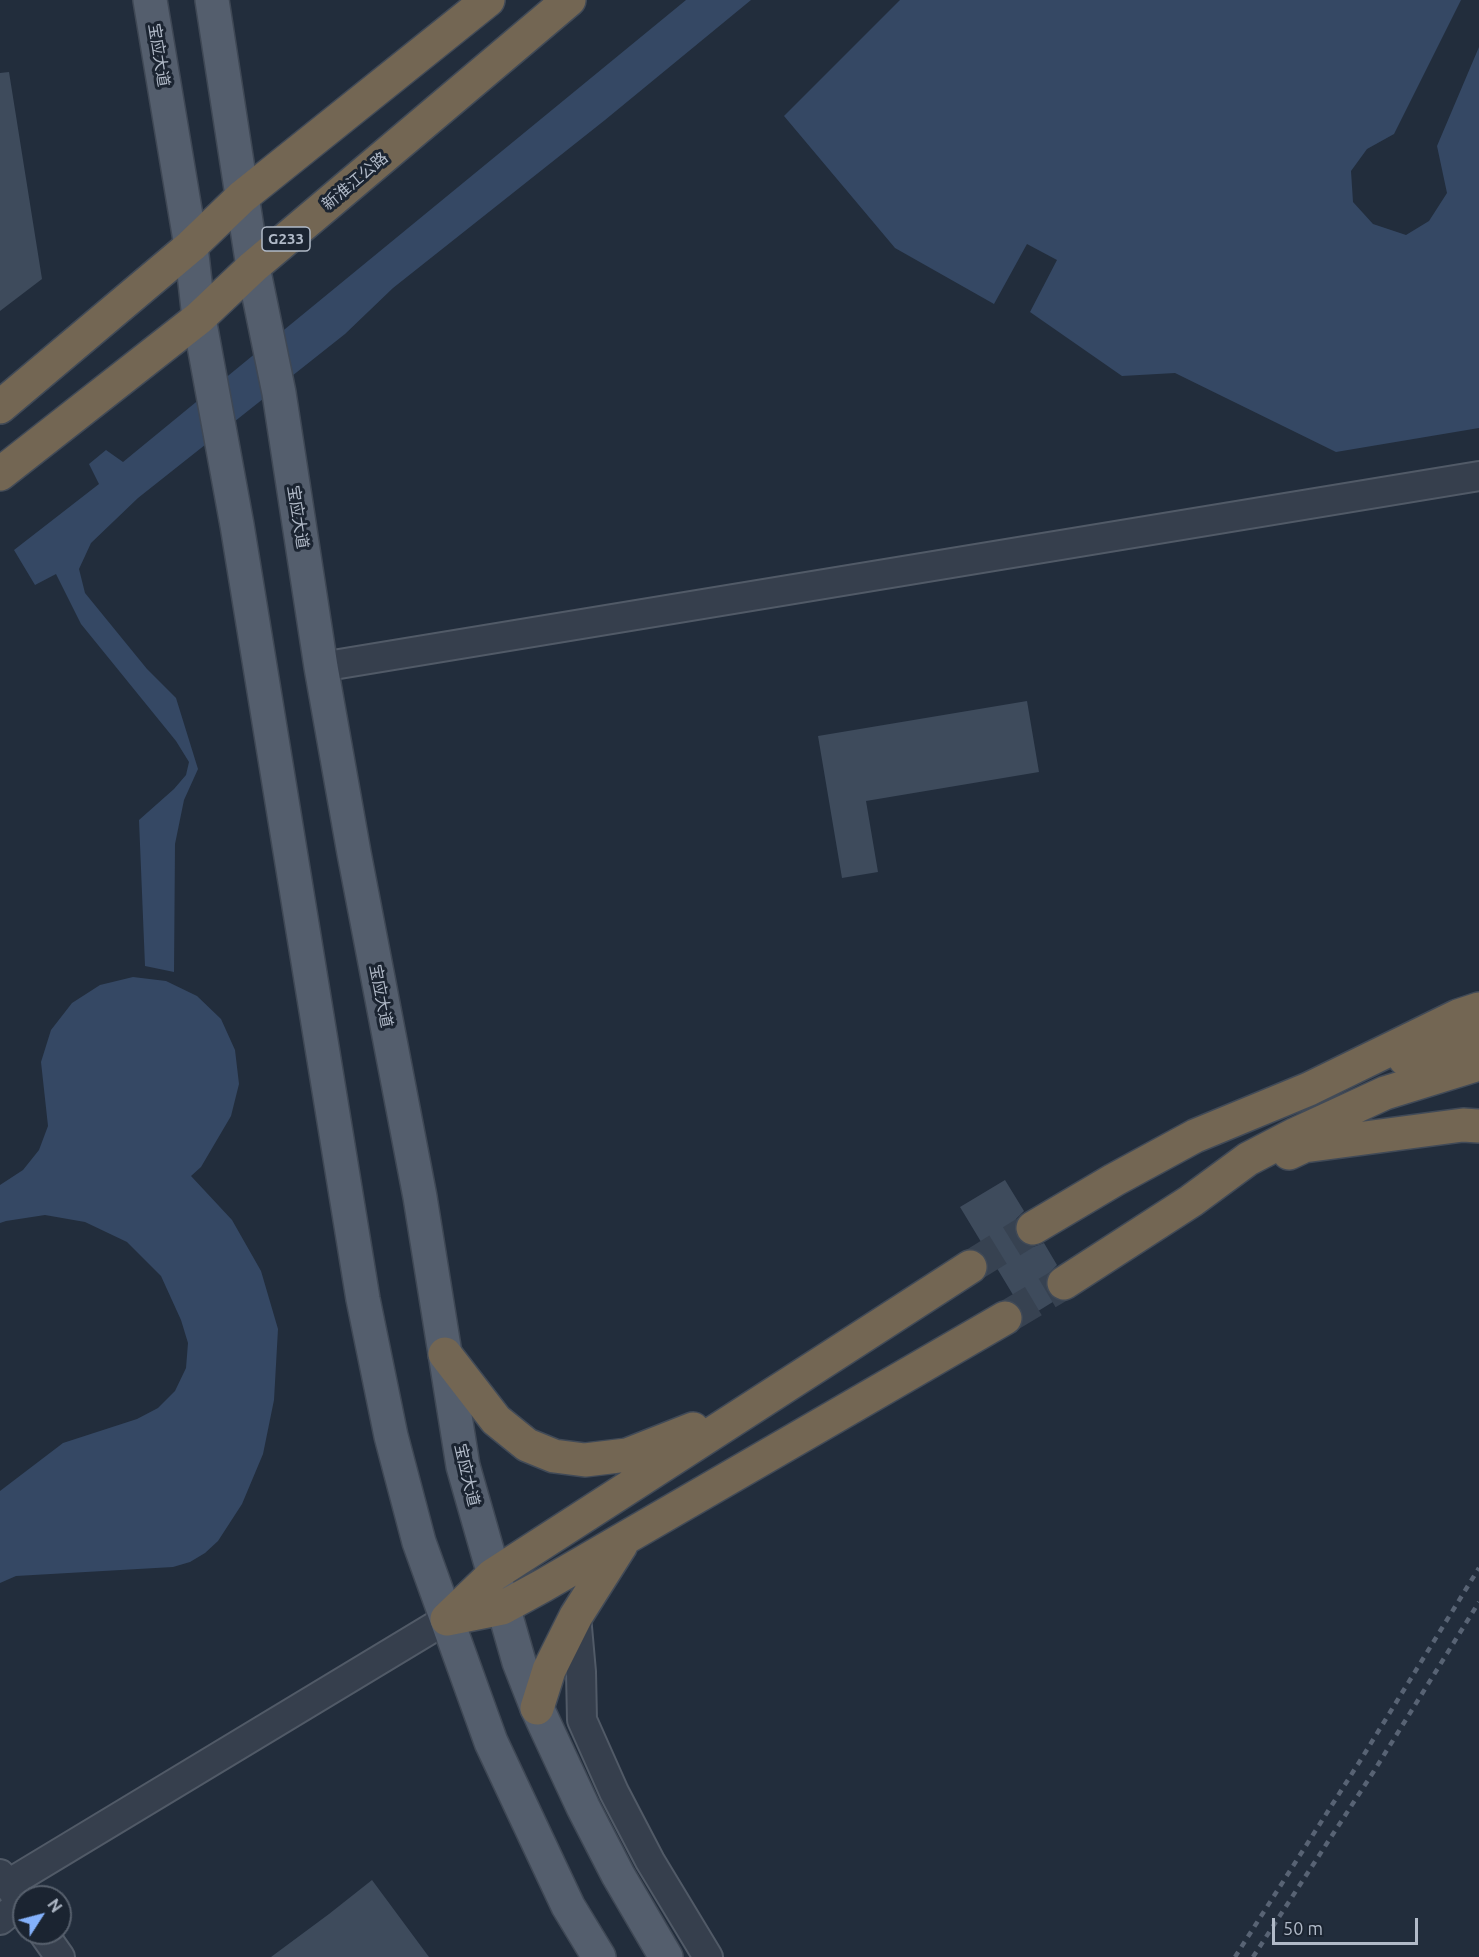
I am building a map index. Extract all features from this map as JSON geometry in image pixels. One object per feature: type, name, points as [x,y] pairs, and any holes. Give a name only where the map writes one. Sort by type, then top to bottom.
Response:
[{"type":"highway","points":[[0,407],[191,246],[242,198],[488,0]]},
{"type":"highway","name":"新淮江公路","points":[[0,474],[199,318],[253,267],[569,0]]},
{"type":"highway","points":[[1033,1228],[1195,1136],[1309,1089],[1458,1016],[1479,1009]]},
{"type":"highway","points":[[1309,1089],[1479,1037]]},
{"type":"highway","points":[[1064,1283],[1191,1201],[1248,1159],[1385,1093],[1479,1064]]},
{"type":"highway","points":[[1191,1201],[1304,1146],[1463,1125],[1479,1126]]},
{"type":"highway","points":[[447,1619],[493,1575],[970,1267]]},
{"type":"highway","points":[[447,1619],[502,1608],[1005,1318]]},
{"type":"highway","points":[[445,1354],[496,1420],[527,1444],[554,1456],[585,1460],[627,1455],[753,1407]]},
{"type":"highway","points":[[537,1708],[549,1670],[576,1616],[626,1538]]},
{"type":"main road","name":"宝应大道","points":[[150,0],[191,246],[199,318],[223,445],[363,1299],[391,1436],[419,1542],[491,1742],[568,1906],[599,1957]]},
{"type":"main road","name":"宝应大道","points":[[212,0],[253,267],[279,393],[321,667],[420,1197],[463,1466],[502,1608],[537,1708],[583,1807],[618,1875],[666,1957]]},
{"type":"street","points":[[321,667],[1479,476]]},
{"type":"street","points":[[576,1616],[581,1671],[582,1720],[614,1792],[650,1861],[708,1957]]},
{"type":"street","points":[[11,1898],[447,1619]]},
{"type":"water","points":[[686,0],[751,0],[605,120],[393,288],[345,334],[138,498],[91,543],[79,569],[85,593],[147,669],[176,698],[198,769],[184,800],[175,844],[174,972],[145,966],[139,820],[174,789],[186,775],[189,762],[176,741],[81,624],[56,574],[35,585],[14,550],[99,484],[89,464],[106,450],[123,462]]},
{"type":"water","points":[[900,0],[1461,0],[1394,134],[1367,149],[1351,171],[1353,202],[1373,224],[1406,235],[1429,221],[1447,193],[1437,146],[1479,47],[1479,428],[1336,452],[1175,373],[1122,376],[1030,312],[1057,260],[1027,244],[994,304],[895,248],[784,116]]},
{"type":"water","points":[[133,977],[166,981],[197,996],[221,1019],[235,1050],[239,1084],[231,1116],[201,1167],[191,1176],[232,1220],[261,1271],[278,1329],[274,1400],[263,1454],[242,1504],[218,1541],[205,1553],[190,1562],[173,1567],[16,1576],[0,1583],[0,1491],[63,1443],[137,1419],[158,1408],[175,1391],[186,1368],[188,1343],[181,1320],[161,1276],[127,1242],[85,1222],[45,1215],[0,1223],[0,1185],[23,1170],[39,1150],[48,1126],[41,1062],[51,1030],[72,1003],[100,985]]},
{"type":"building","points":[[9,72],[42,279],[0,311],[0,73]]},
{"type":"building","points":[[1027,701],[1039,772],[866,801],[878,872],[842,878],[818,736]]},
{"type":"building","points":[[1005,1180],[1024,1211],[1016,1219],[1014,1229],[1017,1238],[1024,1245],[1033,1247],[1044,1243],[1057,1265],[1048,1274],[1045,1283],[1049,1294],[1056,1300],[1027,1318],[960,1207]]},
{"type":"building","points":[[372,1880],[429,1957],[271,1957],[329,1914]]},
{"type":"tunnel","points":[[970,1267],[1033,1228]]},
{"type":"tunnel","points":[[1005,1318],[1064,1283]]},
{"type":"railway","points":[[1235,1957],[1479,1568]]},
{"type":"railway","points":[[1253,1957],[1374,1771],[1479,1602]]}]
